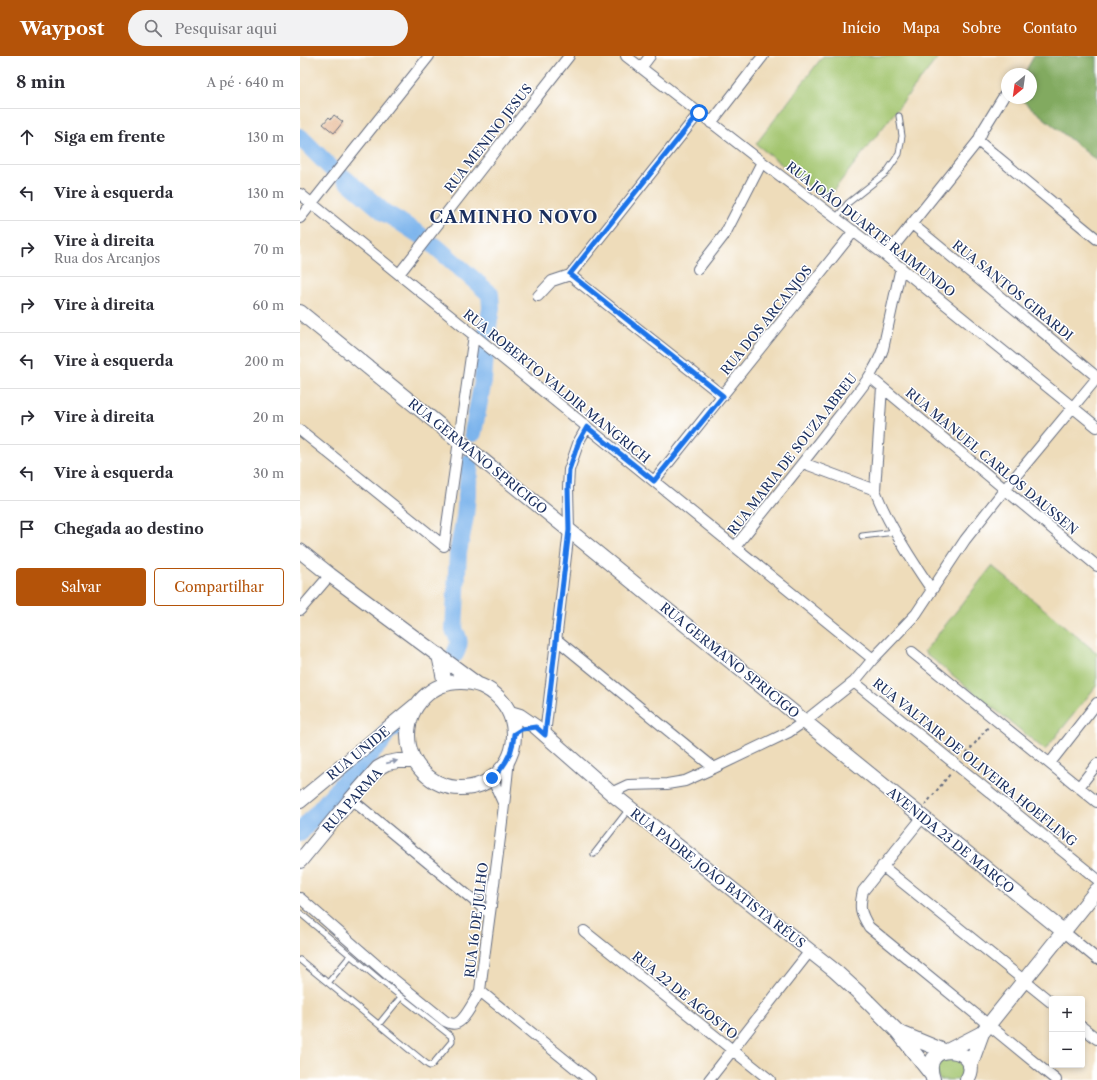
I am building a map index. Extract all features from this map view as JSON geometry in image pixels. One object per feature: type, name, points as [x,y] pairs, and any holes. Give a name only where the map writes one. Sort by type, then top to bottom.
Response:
[{"type":"main road","name":"RUA GERMANO SPRICIGO","points":[[300,312],[805,722]]},
{"type":"main road","points":[[300,551],[330,575],[479,685],[490,690],[499,698],[510,713],[514,734],[512,750],[502,769],[492,778],[467,788],[448,786],[430,778],[415,761],[411,752],[408,732],[410,723],[417,705],[429,692],[445,684],[462,682],[479,685]]},
{"type":"main road","points":[[439,655],[445,684]]},
{"type":"main road","name":"RUA UNIDE","points":[[300,801],[417,705]]},
{"type":"main road","name":"RUA PADRE JOÃO BATISTA RÉUS","points":[[510,713],[520,716],[541,731],[611,793],[810,951],[858,992],[897,1031],[933,1077]]},
{"type":"main road","name":"AVENIDA 23 DE MARÇO","points":[[805,722],[922,818],[1064,931]]},
{"type":"main road","points":[[514,734],[522,729],[541,731]]},
{"type":"main road","name":"RUA PARMA","points":[[300,861],[378,768],[387,763],[398,760],[415,761]]},
{"type":"main road","points":[[968,1076],[985,1029],[1097,890]]},
{"type":"main road","points":[[933,1077],[931,1068],[935,1058],[985,1029]]},
{"type":"main road","name":"RUA PADRE JOÃO BATISTA RÉUS","points":[[897,1031],[946,1051],[960,1053],[968,1061],[968,1076]]},
{"type":"street","points":[[300,218],[429,56]]},
{"type":"street","name":"RUA MENINO JESUS","points":[[399,274],[569,56]]},
{"type":"street","name":"RUA JOÃO DUARTE RAIMUNDO","points":[[626,56],[711,123],[886,256],[1097,427]]},
{"type":"street","points":[[641,68],[650,56]]},
{"type":"street","points":[[711,123],[763,56]]},
{"type":"street","points":[[886,256],[978,142],[982,130],[1001,99]]},
{"type":"street","points":[[538,296],[552,281],[570,274],[699,113]]},
{"type":"street","points":[[978,142],[1097,239]]},
{"type":"street","points":[[698,269],[724,234],[762,162]]},
{"type":"street","name":"RUA ROBERTO VALDIR MANGRICH","points":[[300,194],[873,659]]},
{"type":"street","name":"RUA SANTOS GIRARDI","points":[[912,224],[1097,377]]},
{"type":"street","name":"RUA DOS ARCANJOS","points":[[654,481],[854,231]]},
{"type":"street","name":"RUA MARIA DE SOUZA ABREU","points":[[735,547],[870,377],[883,349],[901,268]]},
{"type":"street","points":[[570,274],[723,396]]},
{"type":"street","points":[[300,430],[444,546],[474,335]]},
{"type":"street","name":"RUA MANUEL CARLOS DAUSSEN","points":[[870,377],[1097,566]]},
{"type":"street","points":[[611,793],[628,785],[667,784],[685,781],[714,768],[789,732],[805,722],[854,682],[873,659],[916,614],[965,540],[1097,377]]},
{"type":"street","points":[[882,387],[875,490],[879,501],[896,532],[918,570],[932,590]]},
{"type":"street","points":[[541,731],[556,638],[569,530],[569,470],[579,441],[587,427]]},
{"type":"street","points":[[803,463],[875,490]]},
{"type":"street","points":[[300,610],[330,575]]},
{"type":"street","points":[[556,638],[714,768]]},
{"type":"street","points":[[912,652],[1097,802]]},
{"type":"street","name":"RUA VALTAIR DE OLIVEIRA HOEFLING","points":[[854,682],[1097,879]]},
{"type":"street","points":[[1050,763],[1097,703]]},
{"type":"street","name":"RUA 16 DE JULHO","points":[[509,758],[505,806],[489,913],[480,991],[590,1080]]},
{"type":"street","points":[[1079,787],[1097,764]]},
{"type":"street","points":[[492,778],[505,806]]},
{"type":"street","points":[[351,799],[489,913]]},
{"type":"street","points":[[922,818],[863,891],[859,905],[862,916],[869,927],[985,1029],[1056,1080]]},
{"type":"street","points":[[882,866],[1049,1001]]},
{"type":"street","points":[[300,898],[384,977],[445,1021],[452,1024],[458,1023],[462,1020],[480,991]]},
{"type":"street","name":"RUA 22 DE AGOSTO","points":[[584,931],[770,1080]]},
{"type":"street","name":"AVENIDA 23 DE MARÇO","points":[[1064,931],[1097,959]]},
{"type":"street","points":[[708,1080],[810,951]]},
{"type":"street","points":[[1085,1030],[1097,1040]]},
{"type":"lane","points":[[836,218],[848,204],[886,173],[899,154],[902,136],[899,116]]},
{"type":"lane","points":[[862,536],[896,532]]},
{"type":"lane","points":[[594,854],[630,808]]},
{"type":"lane","points":[[300,913],[350,956],[384,977],[401,998],[451,1036],[452,1041],[430,1066],[300,960]]},
{"type":"lane","points":[[328,984],[350,956]]},
{"type":"lane","points":[[379,1024],[401,998]]},
{"type":"green space","points":[[823,56],[939,56],[826,200],[756,144]]},
{"type":"green space","points":[[1034,56],[1097,56],[1097,161],[1026,104],[1037,104],[1037,68],[1027,68]]},
{"type":"green space","points":[[992,566],[1097,653],[1097,685],[1045,750],[924,652]]},
{"type":"green space","points":[[949,1055],[964,1065],[961,1080],[940,1080],[938,1078],[937,1063]]},
{"type":"building","points":[[334,115],[343,122],[334,133],[323,124],[329,117],[331,119]]},
{"type":"waterway","points":[[300,137],[331,168]]},
{"type":"waterway","points":[[344,178],[385,213],[420,235]]},
{"type":"waterway","points":[[435,246],[490,294],[491,308],[487,332]]},
{"type":"waterway","points":[[473,433],[483,381],[485,354]]},
{"type":"waterway","points":[[455,654],[459,642],[454,630],[458,553],[465,517],[470,462]]},
{"type":"waterway","points":[[300,833],[346,779],[380,744],[387,732],[395,727]]},
{"type":"district","name":"CAMINHO NOVO","points":[[514,217]]},
{"type":"route","points":[[492,778],[505,765],[509,758],[514,742],[514,734],[522,729],[536,727],[545,735],[569,530],[569,470],[573,455],[587,427],[654,481],[723,396],[570,274],[699,113]]}]
